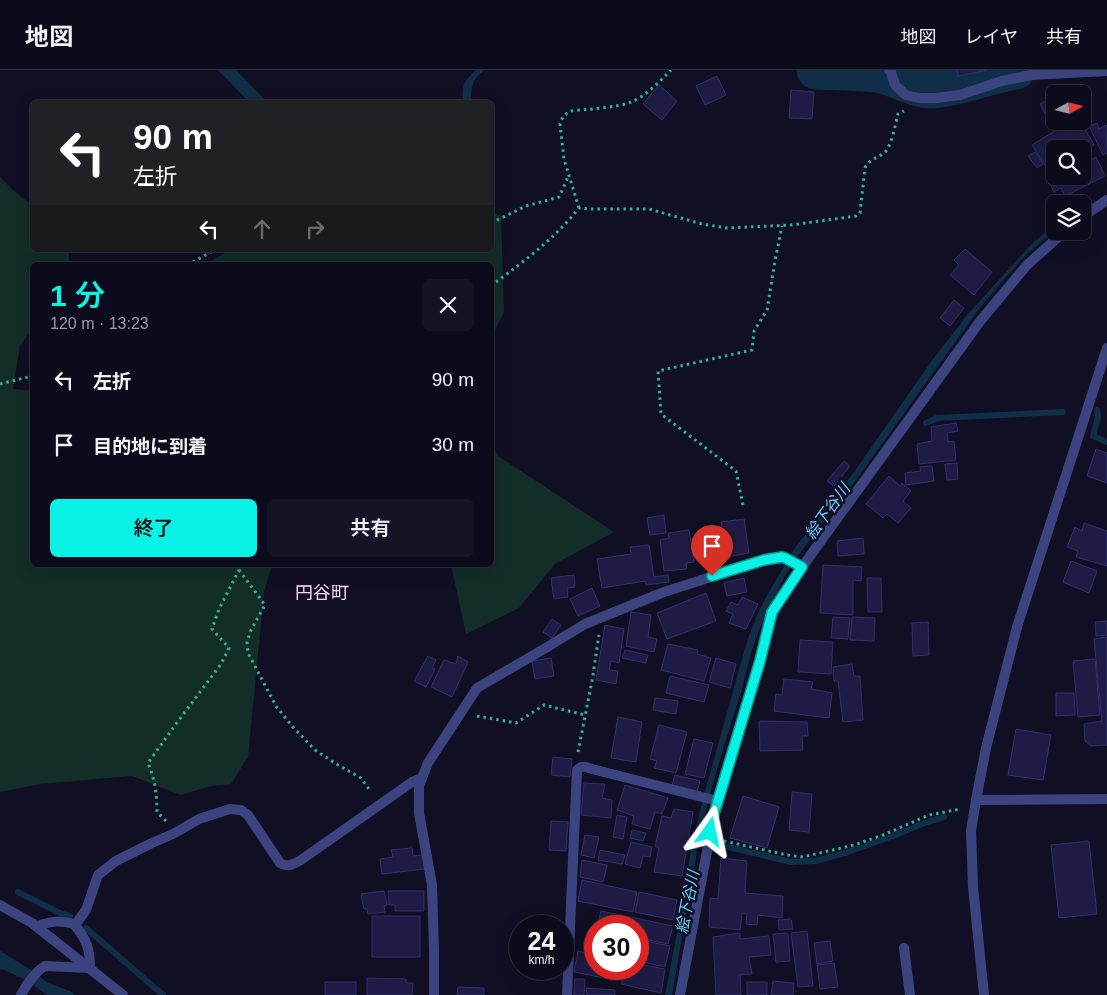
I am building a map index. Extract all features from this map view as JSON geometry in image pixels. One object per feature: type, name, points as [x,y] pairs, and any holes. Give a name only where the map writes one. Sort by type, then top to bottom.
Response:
[{"type":"street","points":[[891,71],[895,85],[906,95],[919,98],[960,95],[1030,72],[1107,71]]},
{"type":"street","points":[[1091,211],[1107,200]]},
{"type":"street","points":[[680,995],[714,814],[760,661],[772,612],[802,567],[981,320],[1027,266],[1055,240]]},
{"type":"street","points":[[984,995],[973,887],[971,831],[975,803],[986,748],[1017,627],[1107,348]]},
{"type":"street","points":[[434,995],[432,885],[419,813],[419,786],[428,763],[477,688],[585,624],[664,592],[764,560],[785,558],[802,567]]},
{"type":"street","points":[[567,995],[577,770],[580,767],[585,767],[718,801]]},
{"type":"street","points":[[75,925],[86,910],[98,874],[116,861],[177,832],[199,819],[230,810],[241,810],[248,815],[280,862],[284,865],[289,865],[301,860],[412,782],[422,778]]},
{"type":"street","points":[[975,803],[1107,799]]},
{"type":"street","points":[[0,905],[37,926],[123,995]]},
{"type":"street","points":[[37,926],[51,921],[63,921],[75,925],[88,947],[90,968]]},
{"type":"street","points":[[904,948],[910,995]]},
{"type":"street","points":[[21,995],[40,969],[45,966],[90,968]]},
{"type":"path","points":[[579,208],[564,159],[561,118],[572,111],[632,102],[648,92],[671,70]]},
{"type":"path","points":[[579,208],[590,210],[648,209],[695,223],[727,228],[782,226],[856,216],[860,212],[864,168],[866,164],[884,152],[888,147],[898,114],[936,98]]},
{"type":"path","points":[[494,221],[526,206],[559,197],[569,174]]},
{"type":"path","points":[[496,282],[546,243],[579,208]]},
{"type":"path","points":[[743,505],[736,471],[661,414],[658,370],[752,350],[754,332],[767,310],[782,226]]},
{"type":"path","points":[[193,262],[211,252]]},
{"type":"path","points":[[0,384],[30,376]]},
{"type":"path","points":[[177,832],[157,812],[157,795],[153,775],[148,763],[222,664],[229,648],[212,629],[219,609],[239,570],[265,605],[251,630],[248,653],[276,706],[315,750],[361,778],[371,792]]},
{"type":"path","points":[[577,770],[576,765],[592,681],[601,617]]},
{"type":"path","points":[[469,700],[472,715],[516,723],[544,706],[585,715]]},
{"type":"path","points":[[720,840],[787,856],[803,857],[854,845],[929,815],[975,803]]},
{"type":"green space","points":[[0,177],[30,203],[30,252],[69,252],[69,262],[30,262],[30,332],[20,346],[13,389],[30,391],[30,567],[271,567],[264,592],[248,757],[231,784],[211,786],[181,795],[132,776],[41,784],[0,792]]},
{"type":"green space","points":[[494,213],[501,216],[504,312],[494,332],[494,262],[209,262],[227,252],[494,252]]},
{"type":"green space","points":[[494,448],[498,456],[614,532],[555,564],[519,608],[466,634],[451,567],[494,567]]},
{"type":"water","points":[[218,70],[236,70],[265,100],[247,100]]},
{"type":"water","points":[[476,70],[485,70],[477,76],[473,84],[471,100],[463,100],[464,84]]},
{"type":"water","points":[[1007,70],[1030,70],[1005,73],[930,91],[905,83],[908,79],[924,86],[939,87]]},
{"type":"water","points":[[1046,232],[1046,238],[1026,255],[979,309],[856,480],[796,558],[763,620],[752,650],[710,794],[697,851],[672,995],[665,995],[693,839],[748,638],[757,615],[794,549],[854,472],[933,359],[968,314],[1032,244]]},
{"type":"water","points":[[0,951],[33,971],[48,983],[70,991],[75,995],[47,995],[24,979],[0,969]]},
{"type":"building","points":[[957,70],[987,70],[958,76]]},
{"type":"building","points":[[717,76],[726,95],[705,105],[696,86]]},
{"type":"building","points":[[659,85],[677,101],[662,120],[643,104]]},
{"type":"building","points":[[791,90],[814,92],[812,119],[789,118]]},
{"type":"building","points":[[1046,101],[1046,115],[1040,104]]},
{"type":"building","points":[[1097,123],[1099,129],[1106,125],[1107,127],[1107,153],[1103,155],[1091,130],[1091,125]]},
{"type":"building","points":[[1056,130],[1086,130],[1094,145],[1091,147],[1091,140],[1046,140],[1046,167],[1032,145]]},
{"type":"building","points":[[1035,152],[1043,164],[1037,168],[1028,156]]},
{"type":"building","points":[[1096,157],[1105,176],[1091,183],[1091,160]]},
{"type":"building","points":[[1051,185],[1087,185],[1067,195],[1064,195],[1061,188],[1054,192]]},
{"type":"building","points":[[965,249],[992,272],[974,295],[950,275],[959,265],[954,260]]},
{"type":"building","points":[[954,300],[964,308],[950,326],[940,318]]},
{"type":"building","points":[[956,423],[958,431],[947,433],[948,442],[954,441],[956,460],[919,464],[917,444],[932,441],[931,427]]},
{"type":"building","points":[[1096,449],[1107,453],[1107,483],[1087,476]]},
{"type":"building","points":[[844,461],[850,466],[834,486],[827,481]]},
{"type":"building","points":[[957,463],[958,479],[947,480],[945,464]]},
{"type":"building","points":[[932,466],[934,481],[906,485],[905,473],[921,471],[920,467]]},
{"type":"building","points":[[889,476],[900,486],[902,483],[911,491],[903,501],[911,508],[898,523],[887,514],[883,518],[866,504]]},
{"type":"building","points":[[664,515],[666,533],[650,535],[647,518]]},
{"type":"building","points":[[744,519],[749,553],[717,559],[715,548],[709,550],[706,534],[723,532],[721,522]]},
{"type":"building","points":[[1084,523],[1107,531],[1107,566],[1076,557],[1078,551],[1067,547],[1075,527],[1082,531]]},
{"type":"building","points":[[689,530],[694,562],[686,563],[687,569],[664,571],[660,540],[669,538],[668,533]]},
{"type":"building","points":[[863,538],[864,554],[838,556],[837,541]]},
{"type":"building","points":[[649,545],[654,577],[668,575],[669,582],[646,585],[645,581],[602,588],[597,559],[631,554],[630,547]]},
{"type":"building","points":[[1071,561],[1097,571],[1089,593],[1063,582]]},
{"type":"building","points":[[823,565],[862,567],[861,581],[853,580],[853,615],[820,613]]},
{"type":"building","points":[[574,575],[575,587],[567,588],[568,597],[554,599],[551,578]]},
{"type":"building","points":[[744,578],[747,592],[727,596],[724,583]]},
{"type":"building","points":[[867,578],[881,578],[882,612],[868,612]]},
{"type":"building","points":[[592,588],[600,606],[578,616],[570,599]]},
{"type":"building","points":[[706,593],[716,621],[667,639],[657,613]]},
{"type":"building","points":[[742,597],[758,604],[746,629],[729,623],[733,614],[726,611],[731,602],[738,605]]},
{"type":"building","points":[[631,612],[651,615],[648,637],[657,639],[654,652],[626,646]]},
{"type":"building","points":[[833,617],[850,618],[848,639],[831,638]]},
{"type":"building","points":[[852,617],[875,618],[874,641],[850,640]]},
{"type":"building","points":[[552,619],[561,625],[552,638],[543,632]]},
{"type":"building","points":[[1107,621],[1107,635],[1096,636],[1095,622]]},
{"type":"building","points":[[928,622],[929,655],[913,656],[912,623]]},
{"type":"building","points":[[605,625],[624,629],[619,663],[611,661],[609,670],[618,671],[616,684],[596,680]]},
{"type":"building","points":[[1107,637],[1107,745],[1091,746],[1085,741],[1084,724],[1102,721],[1094,639]]},
{"type":"building","points":[[800,640],[833,642],[831,674],[798,672]]},
{"type":"building","points":[[668,644],[698,650],[697,654],[711,658],[704,681],[661,670]]},
{"type":"building","points":[[625,650],[648,655],[646,663],[622,658]]},
{"type":"building","points":[[428,656],[436,660],[432,668],[435,669],[426,687],[414,681]]},
{"type":"building","points":[[458,656],[468,662],[452,697],[431,687],[444,660],[456,664]]},
{"type":"building","points":[[551,658],[554,676],[535,679],[532,661]]},
{"type":"building","points":[[716,658],[736,664],[730,688],[709,682]]},
{"type":"building","points":[[1095,659],[1100,715],[1078,717],[1073,661]]},
{"type":"building","points":[[852,664],[854,676],[860,676],[863,720],[843,722],[838,681],[834,681],[833,667]]},
{"type":"building","points":[[670,676],[709,685],[704,702],[666,693]]},
{"type":"building","points":[[784,679],[813,682],[811,689],[832,693],[829,718],[774,711],[776,694],[782,695]]},
{"type":"building","points":[[1056,693],[1074,693],[1075,715],[1056,716]]},
{"type":"building","points":[[655,698],[678,701],[676,714],[653,710]]},
{"type":"building","points":[[618,717],[642,722],[636,762],[611,758]]},
{"type":"building","points":[[759,721],[807,722],[808,736],[802,736],[803,750],[760,751]]},
{"type":"building","points":[[659,725],[687,732],[676,773],[654,768],[657,761],[650,759]]},
{"type":"building","points":[[1016,729],[1051,735],[1043,780],[1008,775]]},
{"type":"building","points":[[694,739],[713,743],[704,778],[685,774]]},
{"type":"building","points":[[553,757],[572,759],[570,777],[551,775]]},
{"type":"building","points":[[675,775],[700,781],[697,792],[672,785]]},
{"type":"building","points":[[584,783],[605,784],[602,798],[612,800],[611,818],[581,815]]},
{"type":"building","points":[[625,785],[668,798],[662,814],[655,812],[650,829],[632,824],[634,816],[617,810]]},
{"type":"building","points":[[792,792],[812,794],[809,832],[789,830]]},
{"type":"building","points":[[743,796],[779,807],[767,848],[730,838]]},
{"type":"building","points":[[674,809],[693,812],[682,876],[654,872],[659,848],[655,846],[662,816],[671,818]]},
{"type":"building","points":[[617,815],[627,817],[623,839],[613,837]]},
{"type":"building","points":[[551,821],[568,822],[566,851],[549,850]]},
{"type":"building","points":[[632,830],[646,833],[643,841],[630,838]]},
{"type":"building","points":[[585,835],[599,837],[594,858],[581,855]]},
{"type":"building","points":[[1089,841],[1097,914],[1059,918],[1051,845]]},
{"type":"building","points":[[631,842],[652,847],[650,857],[643,856],[640,868],[625,864]]},
{"type":"building","points":[[412,848],[413,856],[422,855],[425,869],[382,874],[380,859],[393,857],[391,850]]},
{"type":"building","points":[[600,850],[625,855],[622,864],[598,860]]},
{"type":"building","points":[[721,858],[747,861],[745,893],[783,896],[782,918],[758,915],[757,925],[746,924],[747,914],[742,913],[740,930],[709,927],[710,898],[718,899]]},
{"type":"building","points":[[582,860],[607,865],[603,882],[580,877]]},
{"type":"building","points":[[582,880],[637,892],[633,912],[578,901]]},
{"type":"building","points":[[384,891],[387,905],[384,906],[385,912],[368,914],[367,909],[364,909],[361,894]]},
{"type":"building","points":[[388,891],[424,891],[424,911],[395,911],[395,905],[389,905]]},
{"type":"building","points":[[639,892],[677,900],[673,920],[635,912]]},
{"type":"building","points":[[601,911],[620,915],[600,915]]},
{"type":"building","points":[[372,916],[420,916],[420,957],[372,957]]},
{"type":"building","points":[[791,919],[793,929],[779,930],[778,920]]},
{"type":"building","points":[[649,921],[673,926],[668,944],[649,940]]},
{"type":"building","points":[[807,931],[813,986],[798,987],[791,933]]},
{"type":"building","points":[[740,933],[740,939],[769,936],[771,955],[749,957],[752,974],[740,975],[741,995],[716,995],[713,937]]},
{"type":"building","points":[[788,933],[790,961],[776,962],[773,934]]},
{"type":"building","points":[[830,941],[833,961],[817,964],[814,943]]},
{"type":"building","points":[[649,942],[670,946],[665,967],[649,963]]},
{"type":"building","points":[[578,951],[584,952],[584,974],[574,972]]},
{"type":"building","points":[[834,963],[838,987],[820,989],[817,965]]},
{"type":"building","points":[[649,966],[665,969],[661,993],[621,984],[622,980],[649,980]]},
{"type":"building","points":[[367,978],[406,979],[406,983],[413,983],[412,995],[367,995]]},
{"type":"building","points":[[575,979],[584,979],[584,995],[574,995]]},
{"type":"building","points":[[773,981],[794,983],[793,995],[771,995]]},
{"type":"building","points":[[325,982],[356,982],[356,995],[325,995]]},
{"type":"building","points":[[747,982],[767,982],[767,995],[747,995]]},
{"type":"building","points":[[458,987],[484,988],[484,995],[457,995]]},
{"type":"building","points":[[586,988],[615,990],[615,995],[587,995]]},
{"type":"waterway","name":"絵下谷川","points":[[816,70],[877,73],[926,89],[954,86],[1016,70]]},
{"type":"waterway","points":[[1097,410],[1098,417],[1093,436],[1107,442]]},
{"type":"waterway","points":[[926,423],[937,418],[1063,412]]},
{"type":"waterway","points":[[720,845],[791,862],[816,861],[848,852],[944,817]]},
{"type":"waterway","points":[[18,892],[70,916]]},
{"type":"waterway","points":[[86,928],[163,995]]},
{"type":"district","name":"円谷町","points":[[322,593]]},
{"type":"route","points":[[710,832],[760,661],[772,612],[802,567],[782,557],[764,560],[712,576]]}]
